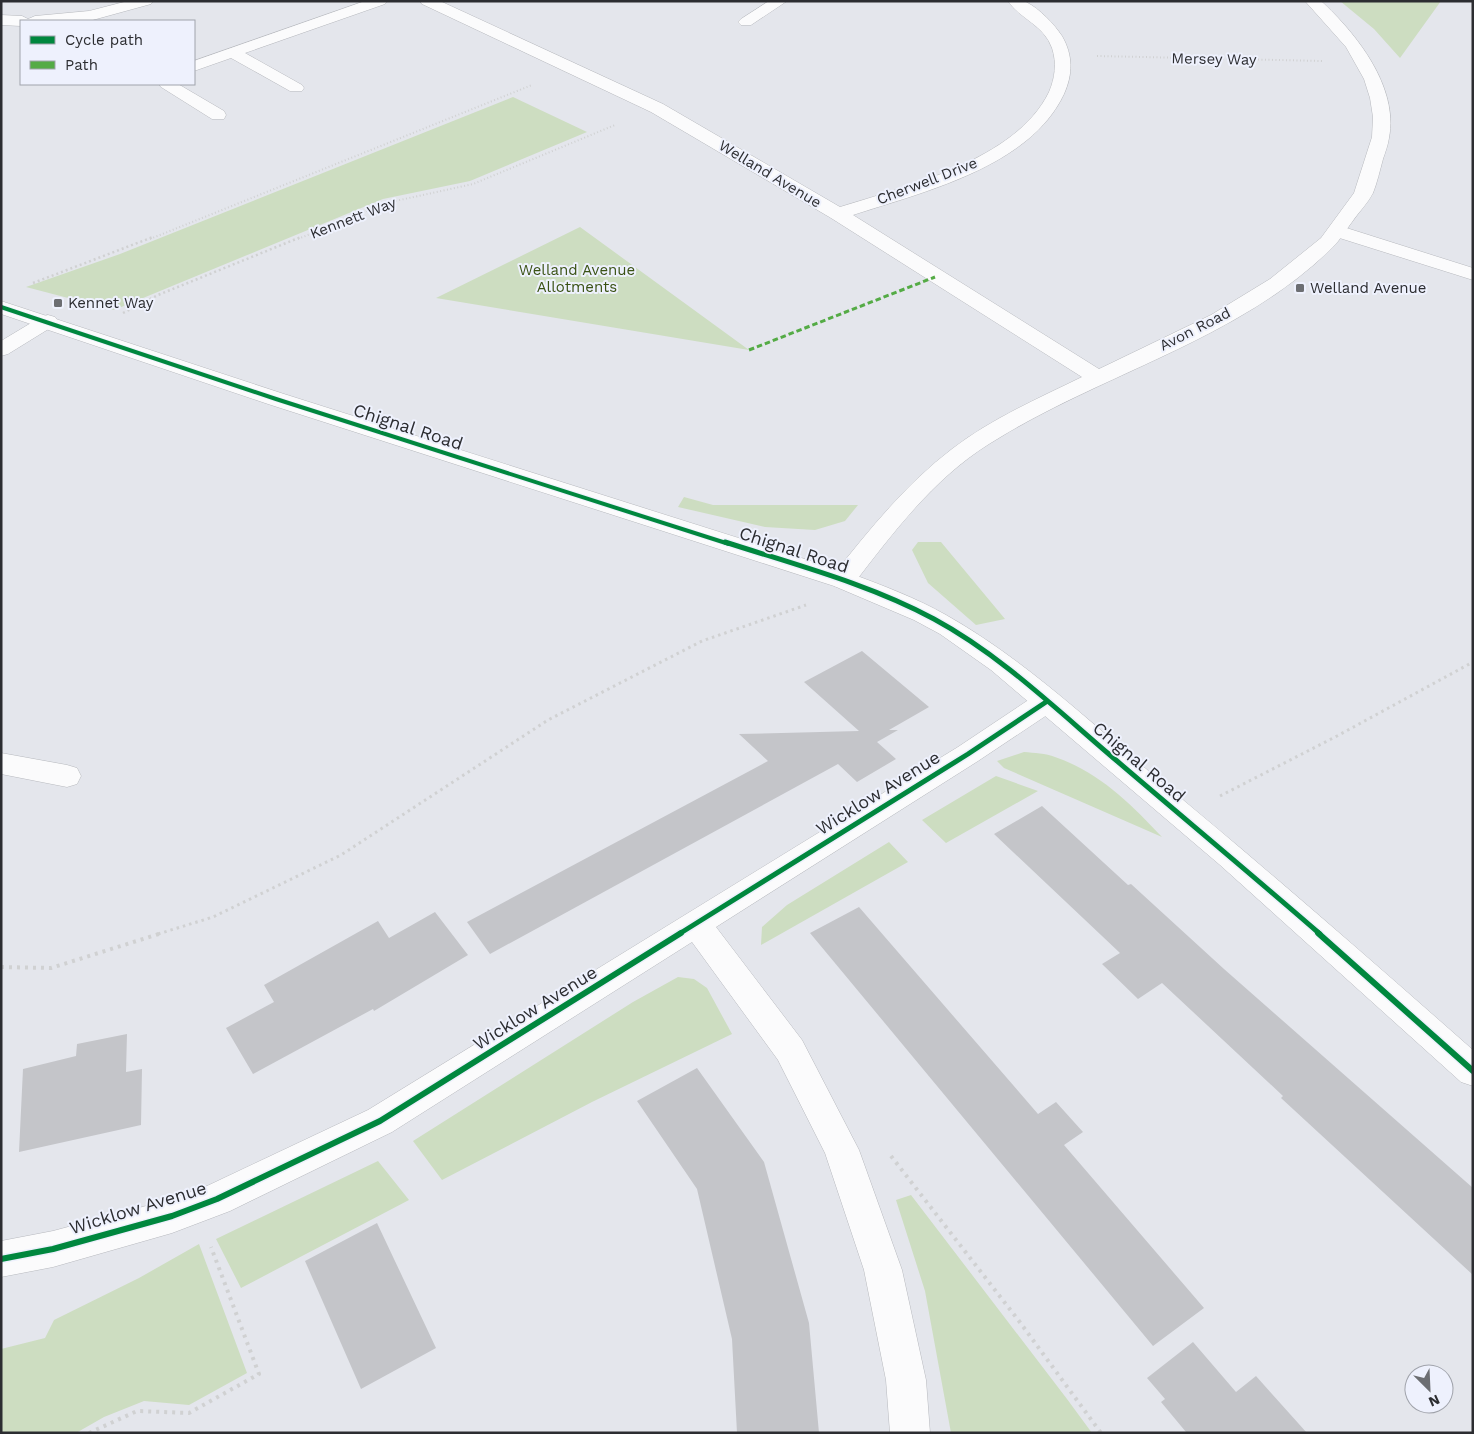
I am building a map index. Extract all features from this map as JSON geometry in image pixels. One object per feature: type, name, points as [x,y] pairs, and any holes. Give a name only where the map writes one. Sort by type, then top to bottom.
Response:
[{"type":"street","points":[[46,20],[89,16],[146,1]]},
{"type":"street","points":[[195,66],[380,1]]},
{"type":"street","name":"Welland Avenue","points":[[427,1],[572,70],[658,108],[838,214],[1096,377]]},
{"type":"street","points":[[746,22],[780,1]]},
{"type":"street","points":[[1015,1],[1038,18],[1055,37],[1064,55]]},
{"type":"street","name":"Avon Road","points":[[842,580],[889,520],[940,468],[996,429],[1096,377],[1194,332],[1268,291],[1313,257],[1346,222],[1367,189],[1379,155],[1382,125],[1378,92],[1365,62],[1348,38],[1312,1]]},
{"type":"street","points":[[1,20],[20,21]]},
{"type":"street","points":[[233,53],[296,88]]},
{"type":"street","name":"Cherwell Drive","points":[[838,214],[919,187],[972,166],[1012,144],[1046,115],[1059,92],[1064,74],[1064,55]]},
{"type":"street","points":[[169,85],[218,115]]},
{"type":"street","points":[[1337,231],[1473,274]]},
{"type":"street","name":"Chignal Road","points":[[1,307],[48,321],[285,402],[842,580],[902,603],[948,627],[986,654],[1046,702],[1369,976],[1473,1071]]},
{"type":"street","points":[[1,350],[48,321]]},
{"type":"street","name":"Wicklow Avenue","points":[[1,1259],[53,1249],[172,1216],[200,1205],[380,1121],[968,754],[1046,702]]},
{"type":"street","points":[[1,763],[67,776]]},
{"type":"street","points":[[696,924],[790,1050],[842,1150],[883,1270],[906,1380],[910,1433]]},
{"type":"path","points":[[32,283],[117,252],[572,70]]},
{"type":"path","points":[[1,967],[51,968],[213,917],[340,855],[548,720],[702,641],[825,598],[842,580]]},
{"type":"path","points":[[1182,816],[1337,736],[1473,662]]},
{"type":"path","points":[[888,1152],[1019,1321],[1101,1433]]},
{"type":"path","points":[[89,1433],[137,1411],[190,1413],[258,1374],[206,1233],[200,1205]]},
{"type":"green space","points":[[1340,1],[1441,1],[1400,58],[1374,29]]},
{"type":"green space","points":[[513,97],[587,132],[470,181],[383,199],[114,310],[26,287],[120,254]]},
{"type":"green space","name":"Welland Avenue Allotments","points":[[580,227],[749,350],[436,298]]},
{"type":"green space","points":[[684,497],[713,505],[858,505],[845,521],[815,530],[765,527],[678,507]]},
{"type":"green space","points":[[918,542],[941,542],[1005,619],[976,625],[928,583],[912,550]]},
{"type":"green space","points":[[1024,752],[1051,756],[1086,771],[1126,801],[1162,837],[1004,768],[997,761]]},
{"type":"green space","points":[[996,776],[1038,791],[946,843],[922,820]]},
{"type":"green space","points":[[889,842],[908,862],[761,945],[762,927],[787,905]]},
{"type":"green space","points":[[678,977],[694,979],[707,988],[732,1034],[592,1102],[442,1180],[413,1141],[633,1002]]},
{"type":"green space","points":[[378,1161],[409,1200],[241,1288],[216,1239]]},
{"type":"green space","points":[[911,1195],[1092,1433],[951,1433],[925,1291],[896,1200]]},
{"type":"green space","points":[[199,1244],[247,1373],[189,1405],[144,1401],[104,1417],[76,1433],[1,1433],[1,1349],[45,1338],[54,1320],[139,1278]]},
{"type":"building","points":[[862,651],[929,707],[889,730],[898,730],[877,742],[896,759],[857,782],[838,764],[490,954],[467,922],[768,761],[739,734],[859,731],[804,682]]},
{"type":"building","points":[[1042,806],[1128,885],[1131,884],[1224,969],[1473,1188],[1473,1275],[1281,1098],[1283,1096],[1162,983],[1138,999],[1102,964],[1120,953],[994,834]]},
{"type":"building","points":[[859,907],[1038,1114],[1056,1102],[1083,1132],[1064,1145],[1204,1308],[1153,1346],[810,933]]},
{"type":"building","points":[[435,912],[468,955],[374,1011],[373,1009],[253,1074],[226,1028],[274,1002],[264,985],[378,921],[389,938]]},
{"type":"building","points":[[127,1034],[126,1072],[142,1069],[141,1125],[19,1152],[23,1069],[76,1056],[77,1044]]},
{"type":"building","points":[[697,1068],[764,1162],[809,1323],[819,1433],[737,1433],[732,1339],[697,1189],[637,1101]]},
{"type":"building","points":[[377,1223],[436,1348],[361,1389],[305,1261]]},
{"type":"building","points":[[1193,1342],[1236,1392],[1256,1376],[1307,1433],[1184,1433],[1186,1432],[1161,1402],[1165,1399],[1147,1378]]},
{"type":"marked path","points":[[749,350],[935,277]]},
{"type":"cycle path","points":[[1,307],[276,399],[843,580],[897,601],[924,614],[975,645],[1050,704],[1271,892],[1473,1071]]},
{"type":"cycle path","points":[[1,1259],[53,1249],[172,1216],[217,1199],[380,1121],[968,754],[1046,702]]},
{"type":"place","name":"Welland Avenue","points":[[1300,288]]},
{"type":"place","name":"Kennet Way","points":[[58,303]]}]
